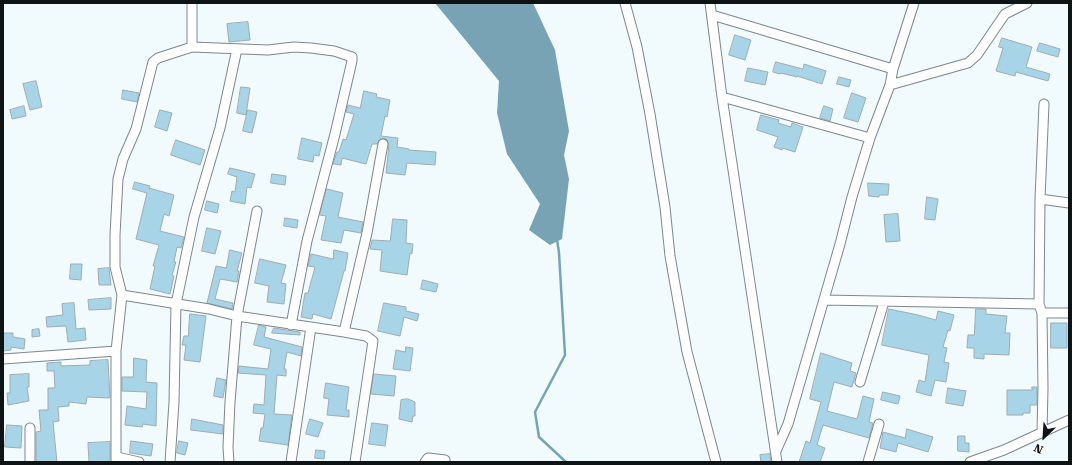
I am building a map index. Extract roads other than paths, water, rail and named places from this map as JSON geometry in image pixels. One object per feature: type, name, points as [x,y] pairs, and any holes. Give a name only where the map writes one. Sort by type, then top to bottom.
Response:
[{"type":"street","points":[[192,3],[192,47]]},
{"type":"street","points":[[625,3],[637,47],[650,114],[665,207],[670,256],[687,352],[716,462]]},
{"type":"street","points":[[710,3],[722,97],[777,462]]},
{"type":"street","points":[[776,451],[788,424],[852,197],[870,138],[890,85],[893,68],[914,3]]},
{"type":"street","points":[[890,85],[968,62],[977,55],[1005,14],[1026,3]]},
{"type":"street","points":[[712,15],[893,68]]},
{"type":"street","points":[[139,462],[116,460],[116,351],[122,295],[115,267],[115,235],[118,179],[136,128],[153,62],[158,58],[192,47],[268,50],[294,47],[334,51],[352,56],[337,127],[307,241],[291,324]]},
{"type":"street","points":[[170,462],[174,402],[176,304],[194,218],[220,128],[237,49]]},
{"type":"street","points":[[722,97],[870,138]]},
{"type":"street","points":[[1042,432],[1043,388],[1042,313],[1040,304],[1040,199],[1044,104]]},
{"type":"street","points":[[344,332],[367,233],[383,144]]},
{"type":"street","points":[[1040,199],[1069,203]]},
{"type":"street","points":[[229,462],[229,424],[237,316],[257,211]]},
{"type":"street","points":[[122,295],[209,309],[237,316],[366,336],[373,341],[354,462]]},
{"type":"street","points":[[824,300],[1040,304]]},
{"type":"street","points":[[860,382],[884,302]]},
{"type":"street","points":[[1042,313],[1069,313]]},
{"type":"street","points":[[291,462],[311,327]]},
{"type":"street","points":[[3,359],[116,351]]},
{"type":"street","points":[[970,462],[1004,450],[1069,420]]},
{"type":"street","points":[[868,462],[879,424]]},
{"type":"street","points":[[30,428],[30,462]]},
{"type":"street","points":[[425,462],[428,458],[446,460]]},
{"type":"water","points":[[435,3],[533,3],[555,50],[569,131],[564,155],[569,179],[562,239],[550,245],[529,230],[540,204],[507,154],[497,113],[499,81]]},
{"type":"waterway","points":[[557,239],[565,355],[535,412],[539,437],[566,462]]}]
